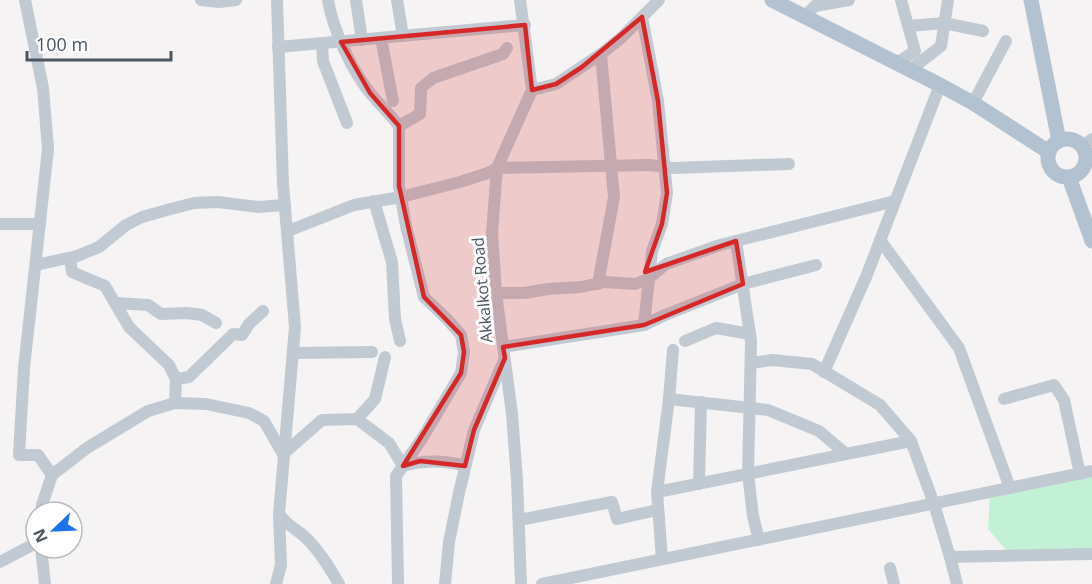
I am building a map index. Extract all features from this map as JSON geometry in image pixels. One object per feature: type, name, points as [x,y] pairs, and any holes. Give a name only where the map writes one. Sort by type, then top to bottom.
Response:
[{"type":"main road","points":[[772,0],[940,85],[1054,147]]},
{"type":"main road","points":[[1030,0],[1054,147],[1049,164],[1052,170],[1063,177],[1069,177],[1074,176],[1088,158],[1072,140],[1054,147]]},
{"type":"main road","points":[[1069,177],[1092,241]]},
{"type":"street","points":[[25,0],[43,88],[48,149],[24,368],[19,455],[38,455],[52,475]]},
{"type":"street","points":[[201,0],[236,0]]},
{"type":"street","points":[[276,584],[281,565],[279,514],[295,327],[285,205],[277,0]]},
{"type":"street","points":[[328,0],[331,17],[341,42],[370,93],[399,126],[398,159],[401,197],[424,297],[462,335],[464,352],[461,373],[423,437],[396,476],[398,584]]},
{"type":"street","points":[[356,0],[362,40]]},
{"type":"street","points":[[397,0],[403,36]]},
{"type":"street","points":[[521,0],[532,90],[556,84],[602,54],[659,0]]},
{"type":"street","points":[[805,16],[815,6],[849,0]]},
{"type":"street","points":[[901,0],[915,51],[903,66]]},
{"type":"street","points":[[903,66],[941,46],[948,0]]},
{"type":"street","points":[[642,17],[658,101],[667,193],[662,224],[652,251],[644,326]]},
{"type":"street","points":[[909,26],[944,22],[983,31]]},
{"type":"street","points":[[278,47],[525,25]]},
{"type":"street","points":[[381,38],[393,100]]},
{"type":"street","points":[[974,103],[1006,41]]},
{"type":"street","points":[[322,43],[323,61],[347,123]]},
{"type":"street","points":[[399,126],[420,114],[421,88],[433,78],[503,54],[507,48]]},
{"type":"street","points":[[598,284],[614,197],[602,54]]},
{"type":"street","points":[[824,372],[866,277],[940,85]]},
{"type":"street","name":"Akkalkot Road","points":[[521,584],[512,414],[496,293],[492,233],[497,168],[532,90]]},
{"type":"street","points":[[288,231],[354,205],[401,197],[488,173],[497,168],[650,165],[664,168],[789,164]]},
{"type":"street","points":[[374,201],[392,262],[395,319],[400,341]]},
{"type":"street","points":[[496,293],[524,293],[598,284],[635,284],[648,279],[666,264],[736,240],[895,201]]},
{"type":"street","points":[[36,265],[70,258],[99,247],[126,225],[142,217],[194,203],[218,202],[258,207],[285,205]]},
{"type":"street","points":[[0,224],[40,224]]},
{"type":"street","points":[[736,240],[750,334],[752,363],[748,474],[753,516],[759,540]]},
{"type":"street","points":[[880,240],[959,348],[1010,488]]},
{"type":"street","points":[[70,258],[72,272],[105,286],[129,327],[169,365],[176,379],[175,403]]},
{"type":"street","points":[[445,584],[449,542],[474,430],[504,352],[644,326],[665,315],[743,284],[816,265]]},
{"type":"street","points":[[116,303],[147,305],[161,314],[202,315],[216,323]]},
{"type":"street","points":[[176,379],[189,376],[233,334],[242,334],[263,311]]},
{"type":"street","points":[[685,341],[716,328],[750,334]]},
{"type":"street","points":[[662,559],[657,492],[673,350]]},
{"type":"street","points":[[293,353],[372,352]]},
{"type":"street","points":[[357,419],[375,399],[385,357]]},
{"type":"street","points":[[752,363],[772,360],[812,364],[880,405],[911,441],[934,504],[957,584]]},
{"type":"street","points":[[542,584],[1086,473],[1064,400],[1054,385],[1004,399]]},
{"type":"street","points":[[669,399],[768,410],[819,431],[846,454]]},
{"type":"street","points":[[699,484],[701,402]]},
{"type":"street","points":[[44,500],[52,475],[87,448],[148,411],[175,403],[206,404],[249,413],[264,421],[283,454]]},
{"type":"street","points":[[283,454],[322,420],[357,419],[389,442],[403,466]]},
{"type":"street","points":[[657,492],[911,441]]},
{"type":"street","points":[[403,466],[420,461],[451,462],[465,466]]},
{"type":"street","points":[[519,520],[612,502],[617,519],[657,510]]},
{"type":"street","points":[[279,514],[285,523],[306,537],[326,560],[339,584]]},
{"type":"street","points":[[0,562],[24,549]]},
{"type":"street","points":[[950,557],[1092,554]]},
{"type":"street","points":[[42,560],[45,584]]},
{"type":"street","points":[[890,568],[894,584]]},
{"type":"highlighted area","points":[[642,17],[658,101],[667,193],[662,224],[645,272],[736,241],[743,284],[644,325],[503,347],[505,358],[474,430],[465,466],[420,461],[403,466],[461,373],[464,352],[461,335],[424,297],[399,186],[399,126],[370,93],[341,42],[525,25],[532,90],[556,84],[582,67]]},
{"type":"green space","points":[[1092,471],[1092,554],[1011,556],[988,529],[990,492]]}]
